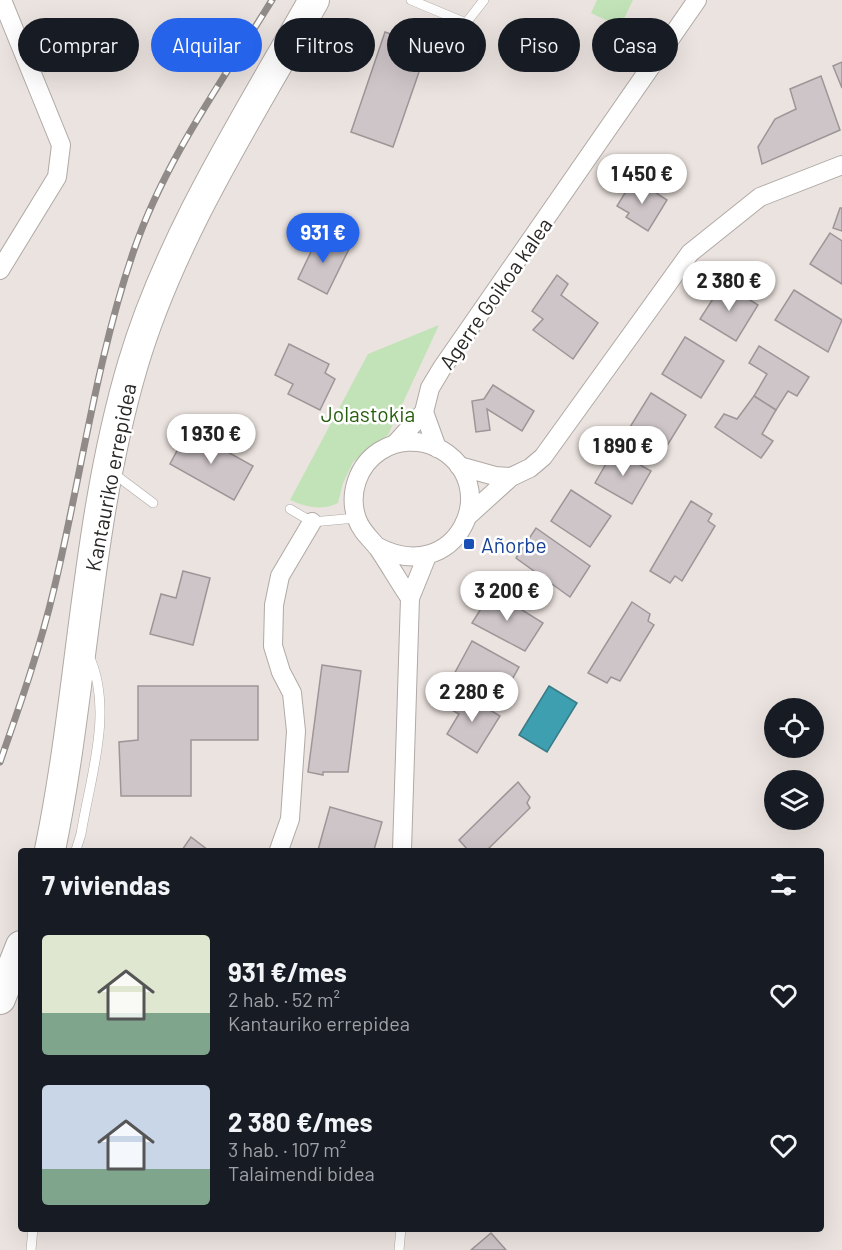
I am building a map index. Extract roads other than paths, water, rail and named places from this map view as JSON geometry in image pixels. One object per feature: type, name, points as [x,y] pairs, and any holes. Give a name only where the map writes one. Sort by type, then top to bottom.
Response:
[{"type":"highway","name":"Kantauriko errepidea","points":[[50,848],[108,470],[133,362],[147,321],[177,251],[226,156],[314,0]]},
{"type":"highway","points":[[0,999],[18,954]]},
{"type":"street","points":[[0,270],[57,177],[61,145],[2,0]]},
{"type":"street","name":"Agerre Goikoa kalea","points":[[396,443],[424,412],[430,388],[442,368],[697,0]]},
{"type":"street","points":[[376,546],[400,557],[427,556],[443,549],[457,537],[469,515],[511,477],[530,468],[550,449],[690,253],[760,197],[842,165]]},
{"type":"street","points":[[424,412],[437,448]]},
{"type":"street","points":[[410,598],[376,546],[364,534],[356,518],[354,487],[358,475],[374,455],[396,443],[416,441],[437,448],[446,452],[459,466],[468,484],[469,515]]},
{"type":"street","points":[[459,466],[495,476],[511,477]]},
{"type":"street","points":[[280,848],[290,819],[296,731],[292,693],[281,672],[273,646],[274,605],[280,576],[312,522]]},
{"type":"street","points":[[402,848],[410,598],[427,556]]},
{"type":"lane","points":[[411,0],[466,23],[484,0]]},
{"type":"lane","points":[[108,470],[153,503]]},
{"type":"lane","points":[[290,509],[312,522],[356,518]]},
{"type":"lane","points":[[77,848],[81,834],[100,717],[98,676],[82,640]]},
{"type":"lane","points":[[31,1250],[33,1232]]},
{"type":"lane","points":[[399,1250],[401,1232]]},
{"type":"water","points":[[549,686],[577,703],[547,752],[519,735]]},
{"type":"railway","points":[[0,762],[48,611],[64,547],[109,334],[134,250],[178,152],[272,0]]},
{"type":"place","name":"Añorbe","points":[[469,544]]},
{"type":"park label","name":"Jolastokia","points":[[368,413]]}]
